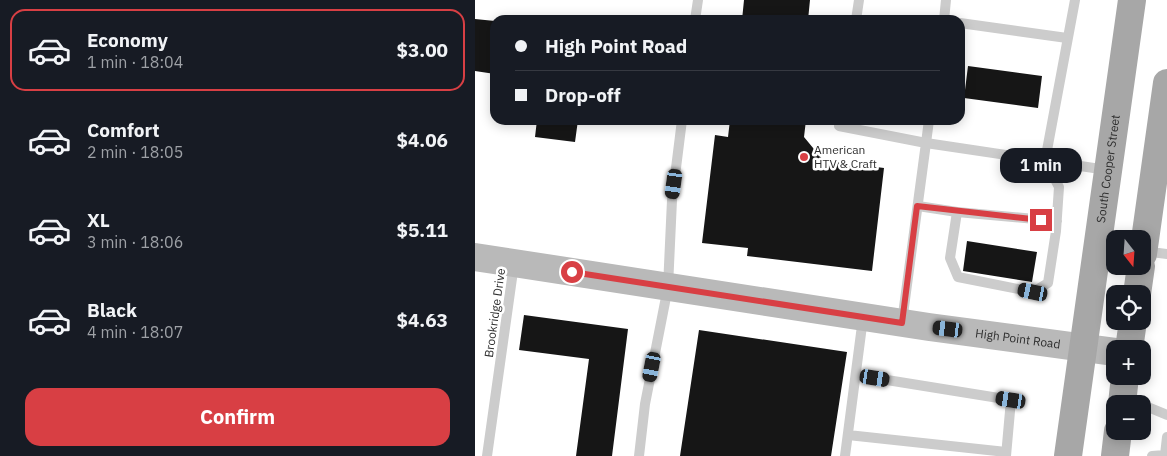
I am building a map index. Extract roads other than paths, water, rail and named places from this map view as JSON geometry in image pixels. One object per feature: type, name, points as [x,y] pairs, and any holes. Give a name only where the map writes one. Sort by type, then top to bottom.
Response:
[{"type":"main road","name":"South Cooper Street","points":[[1068,456],[1133,0]]},
{"type":"main road","points":[[1148,230],[1155,197],[1165,117],[1167,83]]},
{"type":"main road","points":[[1115,456],[1117,440]]},
{"type":"street","name":"High Point Road","points":[[475,257],[902,323],[1106,351]]},
{"type":"lane","points":[[696,15],[698,0]]},
{"type":"lane","points":[[857,15],[859,0]]},
{"type":"lane","points":[[944,15],[946,0]]},
{"type":"lane","points":[[957,212],[950,258],[958,277],[1033,292],[1047,283],[1057,221],[1059,187],[1045,161],[1075,0]]},
{"type":"lane","points":[[965,24],[1067,38]]},
{"type":"lane","points":[[639,456],[645,404],[668,287],[672,200],[681,125]]},
{"type":"lane","points":[[839,125],[926,143],[1108,170]]},
{"type":"lane","points":[[902,323],[928,125]]},
{"type":"lane","points":[[917,206],[957,212],[1057,221]]},
{"type":"lane","points":[[1151,253],[1167,254]]},
{"type":"lane","name":"Brookridge Drive","points":[[487,456],[515,263]]},
{"type":"lane","points":[[845,456],[863,317]]},
{"type":"lane","points":[[848,435],[1006,454],[1011,400],[856,375]]},
{"type":"lane","points":[[1151,407],[1167,415]]},
{"type":"lane","points":[[1152,456],[1166,455],[1167,437]]},
{"type":"place","name":"American HTV & Craft","points":[[804,157]]}]
